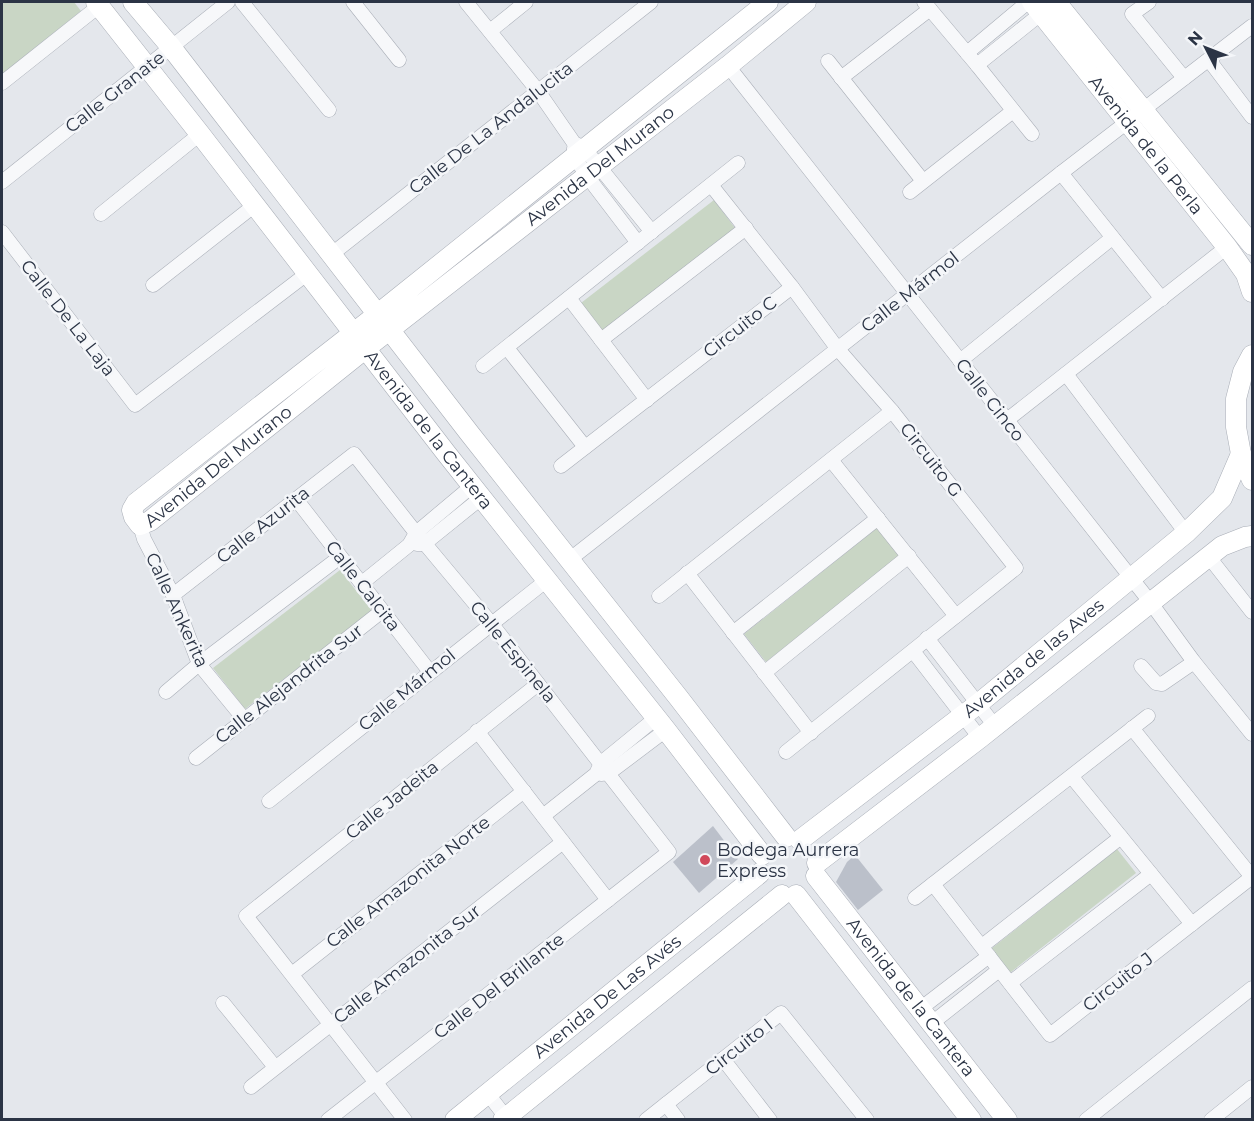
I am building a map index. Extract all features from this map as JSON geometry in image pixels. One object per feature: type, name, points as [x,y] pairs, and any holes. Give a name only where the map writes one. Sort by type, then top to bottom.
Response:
[{"type":"street","name":"Avenida de la Cantera","points":[[133,2],[171,47],[569,560],[793,838]]},
{"type":"street","name":"Calle Granate","points":[[2,182],[228,2]]},
{"type":"street","points":[[242,2],[329,110]]},
{"type":"street","points":[[353,2],[399,60]]},
{"type":"street","points":[[466,2],[538,91],[593,171],[638,243]]},
{"type":"street","points":[[489,31],[526,2]]},
{"type":"street","name":"Calle De La Andalucita","points":[[332,254],[651,2]]},
{"type":"street","name":"Avenida Del Murano","points":[[768,2],[577,149],[378,314],[136,503],[132,510],[140,525],[150,521],[806,2]]},
{"type":"street","points":[[1149,2],[1132,14],[1184,78]]},
{"type":"street","name":"Avenida de la Cantera","points":[[98,4],[477,492],[661,724],[761,864]]},
{"type":"street","points":[[2,83],[98,4]]},
{"type":"street","points":[[967,53],[1043,4]]},
{"type":"street","points":[[977,65],[1043,4]]},
{"type":"street","name":"Avenida de la Perla","points":[[1043,4],[1136,116],[1249,236]]},
{"type":"street","points":[[841,78],[927,5],[1032,134]]},
{"type":"street","name":"Calle Mármol","points":[[569,560],[837,348],[1252,26]]},
{"type":"street","points":[[1209,60],[1252,117]]},
{"type":"street","points":[[828,61],[923,182]]},
{"type":"street","name":"Calle Cinco","points":[[728,66],[1252,734]]},
{"type":"street","points":[[910,192],[1013,111]]},
{"type":"street","name":"Avenida de la Perla","points":[[1136,116],[1246,274],[1252,292]]},
{"type":"street","points":[[101,214],[200,134]]},
{"type":"street","points":[[483,366],[738,163]]},
{"type":"street","points":[[593,171],[652,232]]},
{"type":"street","points":[[1061,173],[1162,299]]},
{"type":"street","name":"Circuito C","points":[[561,466],[792,287],[711,185]]},
{"type":"street","points":[[153,285],[255,205]]},
{"type":"street","points":[[601,340],[746,228]]},
{"type":"street","name":"Calle De La Laja","points":[[2,232],[135,405],[308,273]]},
{"type":"street","points":[[960,361],[1112,238]]},
{"type":"street","points":[[1007,420],[1227,247]]},
{"type":"street","points":[[792,287],[837,348],[892,411]]},
{"type":"street","points":[[569,298],[647,400]]},
{"type":"street","points":[[507,348],[585,447]]},
{"type":"street","points":[[1252,355],[1243,372],[1236,399],[1236,427],[1241,454],[1252,480]]},
{"type":"street","points":[[1066,374],[1186,533]]},
{"type":"street","name":"Circuito G","points":[[659,596],[892,411],[1016,568],[786,752]]},
{"type":"street","name":"Calle Azurita","points":[[173,595],[354,454]]},
{"type":"street","name":"Calle Espinela","points":[[354,454],[416,541],[491,623],[602,770],[669,852]]},
{"type":"street","name":"Avenida de las Aves","points":[[793,838],[970,710],[1186,533],[1222,498],[1241,454]]},
{"type":"street","points":[[831,460],[956,616]]},
{"type":"street","points":[[362,583],[477,492]]},
{"type":"street","name":"Calle Calcita","points":[[296,499],[430,672]]},
{"type":"street","points":[[733,633],[878,518]]},
{"type":"street","name":"Calle Ankerita","points":[[140,525],[144,539],[173,595],[199,664],[244,719]]},
{"type":"street","name":"Avenida de las Aves","points":[[817,869],[1222,546],[1252,536]]},
{"type":"street","points":[[166,692],[340,556]]},
{"type":"street","points":[[764,673],[909,556]]},
{"type":"street","points":[[1209,556],[1252,612]]},
{"type":"street","points":[[687,573],[811,733]]},
{"type":"street","name":"Calle Mármol","points":[[269,801],[547,580]]},
{"type":"street","name":"Calle Alejandrita Sur","points":[[196,758],[382,611]]},
{"type":"street","points":[[927,638],[970,710],[980,738]]},
{"type":"street","points":[[913,651],[970,710],[995,726]]},
{"type":"street","points":[[1141,666],[1156,682],[1162,684],[1194,662]]},
{"type":"street","name":"Calle Jadeita","points":[[292,974],[246,916],[538,684]]},
{"type":"street","points":[[915,898],[1148,716]]},
{"type":"street","points":[[543,816],[661,724]]},
{"type":"street","name":"Circuito J","points":[[933,884],[1050,1035],[1252,877],[1132,728]]},
{"type":"street","points":[[477,731],[608,900]]},
{"type":"street","points":[[1072,777],[1192,924]]},
{"type":"street","name":"Calle Amazonita Norte","points":[[292,974],[524,791]]},
{"type":"street","points":[[926,1016],[985,951],[1121,837]]},
{"type":"street","points":[[793,838],[808,845],[815,853],[817,869],[811,884],[804,891],[789,895],[775,892],[768,887],[763,880],[761,864],[768,847],[775,841],[793,838]]},
{"type":"street","name":"Calle Amazonita Sur","points":[[251,1087],[563,842]]},
{"type":"street","name":"Calle Del Brillante","points":[[328,1119],[669,852]]},
{"type":"street","name":"Avenida De Las Avés","points":[[465,1117],[488,1094],[761,864]]},
{"type":"street","name":"Avenida de la Cantera","points":[[817,869],[926,1016],[1007,1119]]},
{"type":"street","points":[[1010,983],[1151,874]]},
{"type":"street","name":"Avenida de la Cantera","points":[[789,895],[971,1119]]},
{"type":"street","name":"Avenida De Las Avés","points":[[505,1119],[789,895]]},
{"type":"street","points":[[926,1016],[999,969]]},
{"type":"street","points":[[292,974],[405,1119]]},
{"type":"street","points":[[1086,1119],[1252,988]]},
{"type":"street","points":[[223,1003],[275,1067]]},
{"type":"street","name":"Circuito I","points":[[646,1119],[781,1013],[867,1119]]},
{"type":"street","points":[[723,1059],[770,1119]]},
{"type":"street","points":[[1212,1119],[1252,1087]]},
{"type":"street","points":[[488,1094],[505,1119]]},
{"type":"street","points":[[666,1104],[678,1119]]},
{"type":"green space","points":[[2,2],[74,2],[81,11],[2,74]]},
{"type":"green space","points":[[714,200],[735,228],[602,331],[581,303]]},
{"type":"green space","points":[[877,528],[899,556],[766,662],[744,634]]},
{"type":"green space","points":[[340,570],[372,611],[245,709],[213,668]]},
{"type":"green space","points":[[1117,849],[1136,873],[1006,976],[987,952]]},
{"type":"building","name":"Bodega Aurrera Express","points":[[713,826],[738,859],[699,893],[673,862]]},
{"type":"building","points":[[855,855],[883,890],[858,910],[836,882],[847,862]]},
{"type":"place","name":"Bodega Aurrera Express","points":[[705,860]]}]
